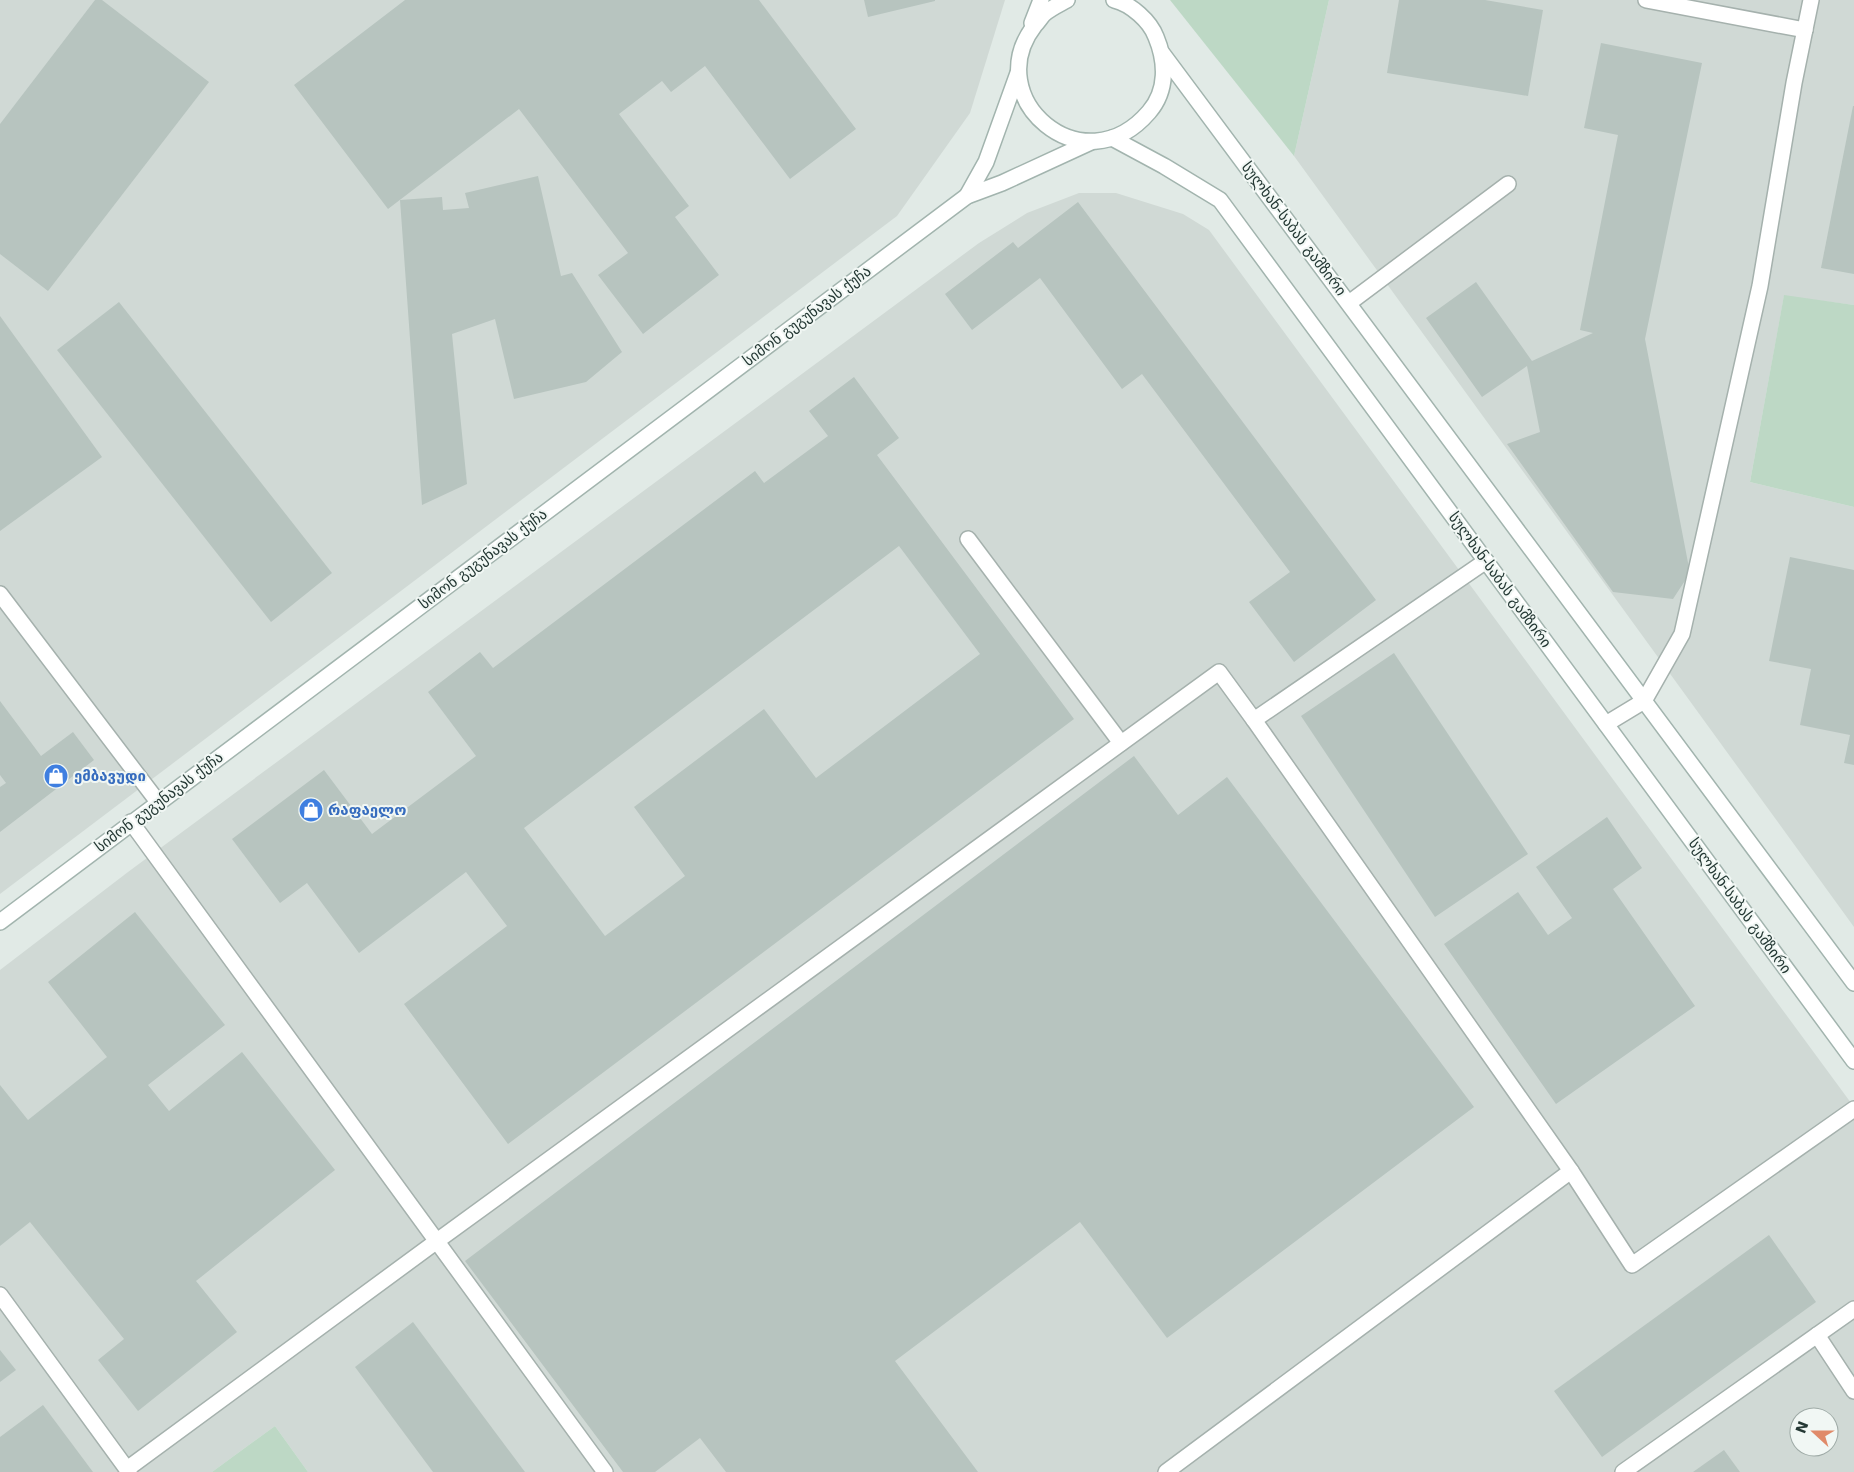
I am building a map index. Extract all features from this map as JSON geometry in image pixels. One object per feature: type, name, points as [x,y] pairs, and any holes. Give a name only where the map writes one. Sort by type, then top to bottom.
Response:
[{"type":"main road","points":[[1041,0],[1020,52],[1019,70],[1023,92],[1034,113],[1050,129],[1070,138],[1091,142],[1112,138],[1128,132],[1141,121],[1152,109],[1160,93],[1164,77],[1162,53],[1154,31],[1138,13],[1114,0]]},
{"type":"main road","points":[[1027,36],[1044,14],[1067,0]]},
{"type":"main road","points":[[1646,0],[1805,30]]},
{"type":"main road","points":[[1606,724],[1644,701],[1682,634],[1760,286],[1811,0]]},
{"type":"main road","name":"სულხან-საბას გამზირი","points":[[1162,53],[1854,984]]},
{"type":"main road","name":"სიმონ გუგუნავას ქუჩა","points":[[967,196],[986,162],[1019,70]]},
{"type":"main road","name":"სულხან-საბას გამზირი","points":[[1112,138],[1164,166],[1220,200],[1854,1061]]},
{"type":"main road","name":"სიმონ გუგუნავას ქუჩა","points":[[0,922],[967,196],[1002,183],[1091,142]]},
{"type":"main road","points":[[1348,303],[1508,184]]},
{"type":"main road","points":[[968,539],[1121,743]]},
{"type":"main road","points":[[1254,720],[1486,561]]},
{"type":"main road","points":[[0,594],[158,802]]},
{"type":"main road","points":[[0,1296],[128,1471],[437,1241],[1219,672],[1571,1170],[1632,1265],[1854,1109]]},
{"type":"main road","points":[[131,822],[605,1472]]},
{"type":"main road","points":[[1166,1472],[1571,1170]]},
{"type":"main road","points":[[1623,1472],[1854,1309]]},
{"type":"main road","points":[[1818,1335],[1854,1391]]},
{"type":"shaded area","points":[[0,0],[1005,0],[970,113],[897,216],[0,894]]},
{"type":"shaded area","points":[[1329,0],[1854,0],[1854,305],[1784,296],[1750,482],[1854,507],[1854,927],[1294,156]]},
{"type":"shaded area","points":[[1079,193],[1116,193],[1183,214],[1209,230],[1854,1107],[1854,1472],[308,1472],[275,1426],[212,1472],[0,1472],[0,970],[128,872],[979,243],[1027,213]]},
{"type":"green space","points":[[1170,0],[1329,0],[1294,156]]},
{"type":"green space","points":[[1784,295],[1854,305],[1854,507],[1750,482]]},
{"type":"green space","points":[[275,1426],[308,1472],[212,1472]]},
{"type":"building","points":[[95,0],[102,0],[209,82],[48,291],[0,254],[0,124]]},
{"type":"building","points":[[405,0],[759,0],[856,129],[790,179],[705,66],[671,92],[662,81],[619,114],[689,206],[675,217],[719,275],[643,334],[598,275],[628,253],[519,109],[388,209],[294,85]]},
{"type":"building","points":[[864,0],[935,0],[935,1],[868,17]]},
{"type":"building","points":[[1399,0],[1485,0],[1543,10],[1528,96],[1387,73]]},
{"type":"building","points":[[1601,43],[1702,63],[1645,339],[1690,573],[1673,599],[1613,592],[1507,444],[1540,432],[1527,366],[1482,397],[1426,318],[1476,282],[1532,361],[1593,333],[1580,330],[1618,135],[1584,128]]},
{"type":"building","points":[[1854,106],[1854,274],[1821,268]]},
{"type":"building","points":[[538,176],[561,276],[572,273],[622,352],[586,382],[514,399],[495,319],[452,334],[467,484],[422,505],[400,200],[442,197],[443,210],[469,208],[465,193]]},
{"type":"building","points":[[1078,202],[1376,600],[1294,662],[1249,602],[1290,572],[1142,374],[1122,389],[1040,278],[972,330],[945,294],[1013,242],[1018,248]]},
{"type":"building","points":[[119,302],[332,573],[271,622],[57,350]]},
{"type":"building","points":[[0,316],[102,457],[0,531]]},
{"type":"building","points":[[854,377],[899,438],[877,455],[1074,719],[508,1144],[404,1004],[507,926],[466,872],[359,953],[307,883],[280,903],[232,839],[324,770],[372,834],[476,756],[428,692],[480,652],[493,668],[755,471],[764,483],[828,436],[809,411]],"holes":[[[899,546],[980,654],[816,778],[764,709],[634,807],[685,876],[605,936],[524,828]]]},
{"type":"building","points":[[1790,557],[1854,570],[1854,765],[1844,763],[1850,735],[1800,725],[1811,669],[1769,661]]},
{"type":"building","points":[[1394,653],[1528,854],[1435,917],[1301,716]]},
{"type":"building","points":[[0,701],[41,756],[73,732],[94,760],[0,832],[0,787],[6,783],[0,775]]},
{"type":"building","points":[[1134,756],[1178,815],[1227,777],[1474,1107],[1167,1338],[1080,1222],[895,1361],[978,1472],[726,1472],[700,1438],[655,1472],[623,1472],[465,1261]]},
{"type":"building","points":[[1607,817],[1642,868],[1613,889],[1695,1006],[1556,1104],[1444,944],[1518,892],[1548,935],[1572,918],[1536,867]]},
{"type":"building","points":[[135,912],[225,1025],[148,1085],[169,1111],[242,1052],[335,1170],[196,1281],[237,1332],[138,1411],[98,1360],[124,1339],[30,1222],[0,1246],[0,1085],[28,1120],[107,1057],[48,982]]},
{"type":"building","points":[[1769,1235],[1816,1302],[1602,1457],[1554,1391]]},
{"type":"building","points":[[413,1322],[525,1472],[433,1472],[355,1367]]},
{"type":"building","points":[[0,1350],[16,1370],[0,1382]]},
{"type":"building","points":[[43,1405],[93,1472],[0,1472],[0,1437]]},
{"type":"building","points":[[1724,1450],[1740,1472],[1693,1472]]},
{"type":"place","name":"ემბავუდი","points":[[56,776]]},
{"type":"place","name":"რაფაელო","points":[[311,810]]}]
